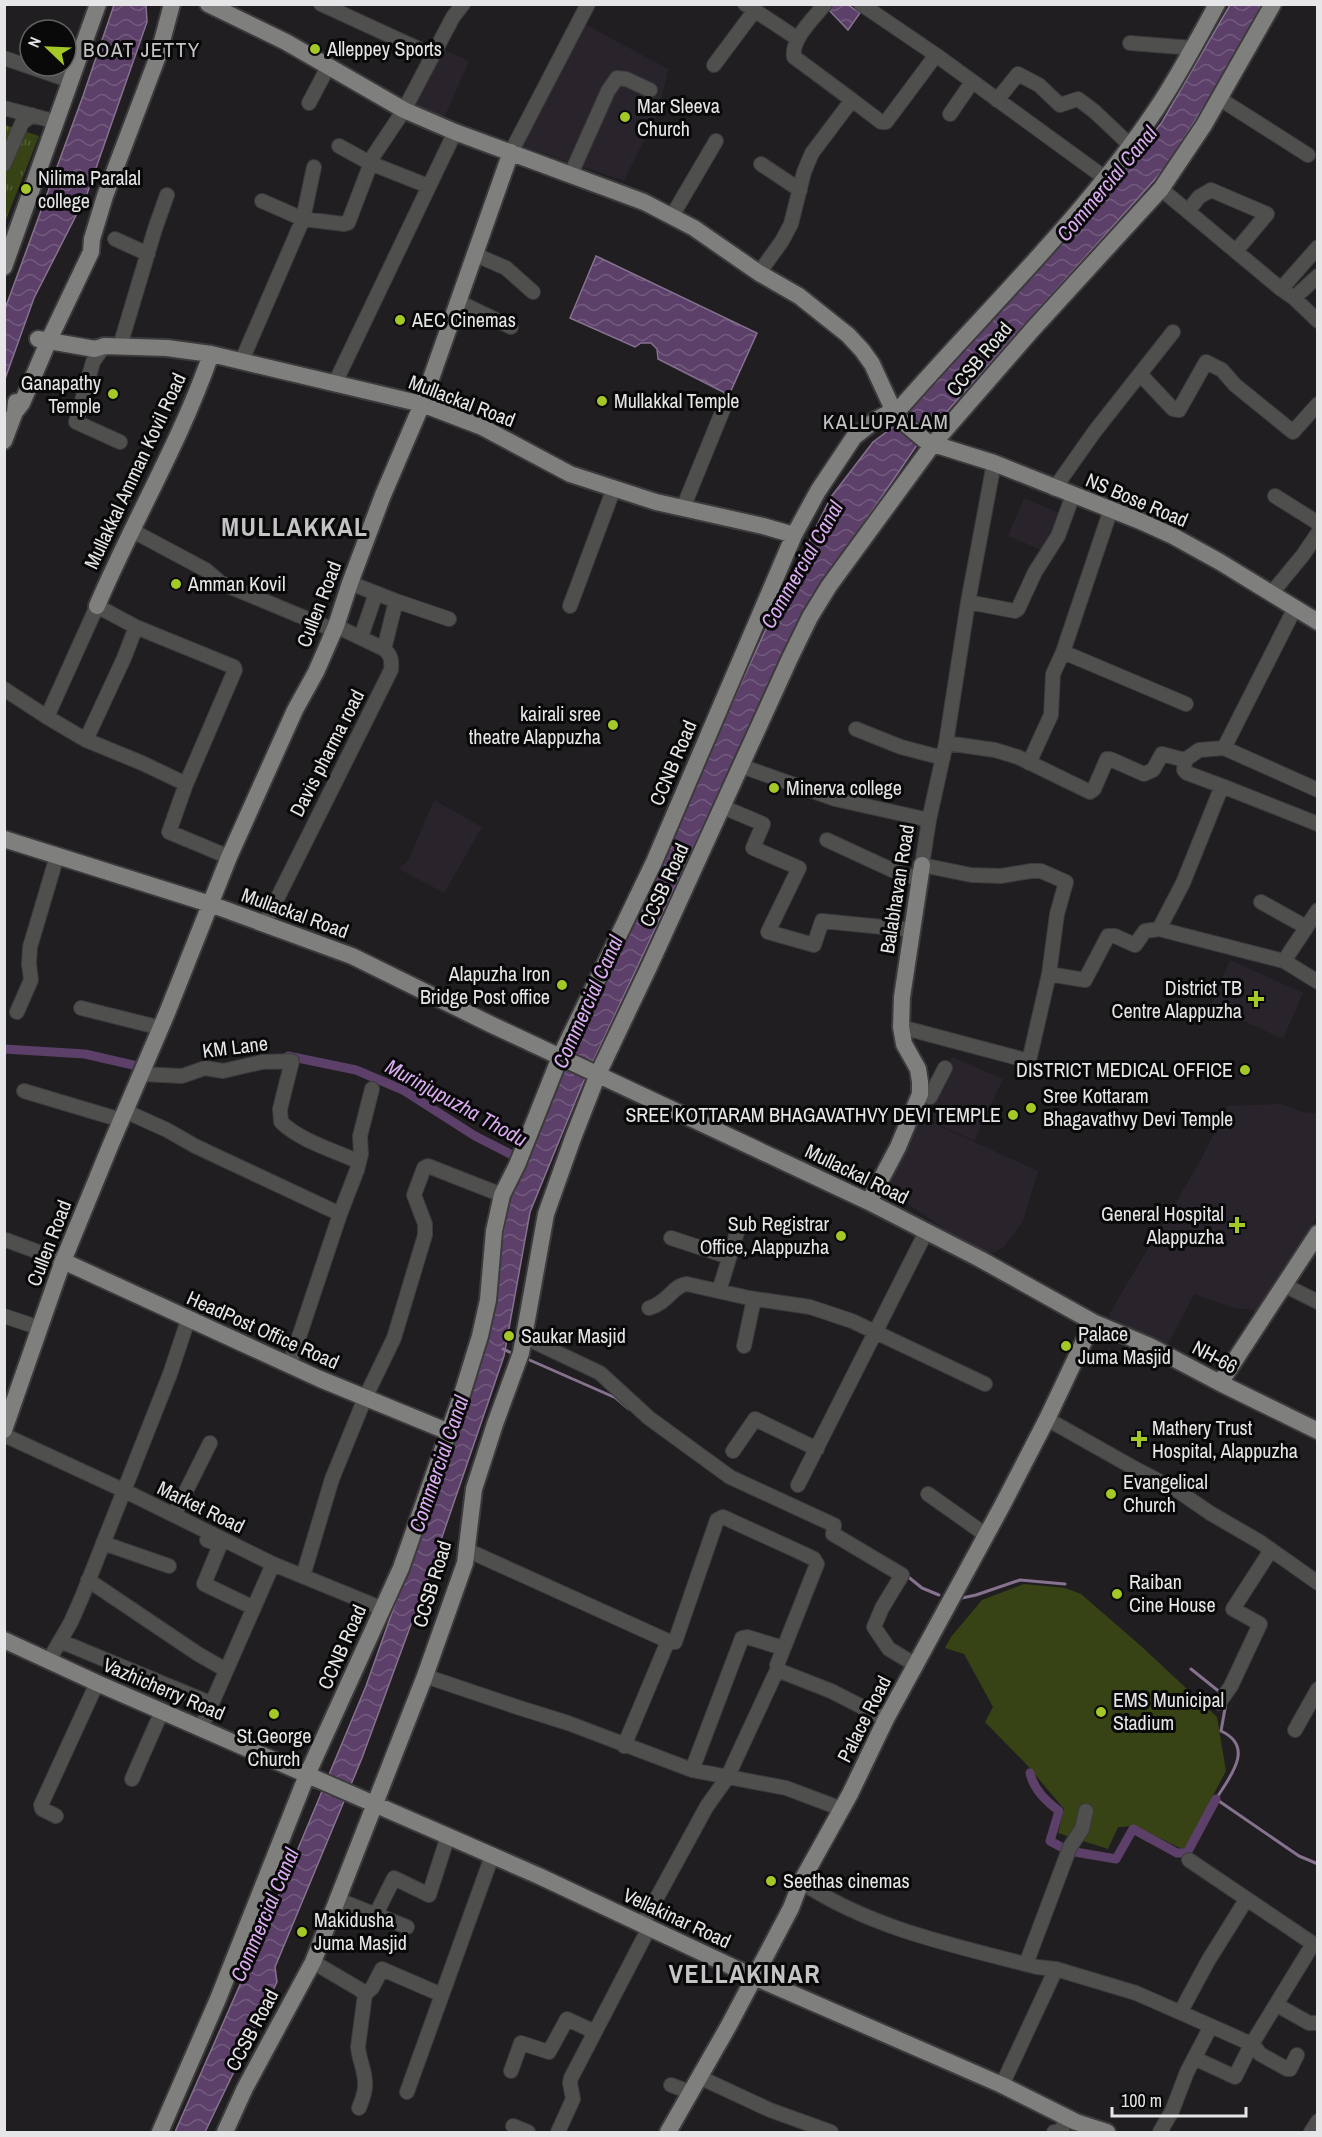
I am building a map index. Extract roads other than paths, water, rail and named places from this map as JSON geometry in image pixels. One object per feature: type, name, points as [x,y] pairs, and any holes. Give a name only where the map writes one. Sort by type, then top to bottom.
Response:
[{"type":"main road","points":[[4,267],[98,4]]},
{"type":"main road","points":[[4,441],[15,412],[17,399],[45,336],[91,252],[92,239],[105,196],[158,56],[172,4]]},
{"type":"main road","points":[[208,4],[286,42],[404,110],[455,132],[644,201],[694,228],[759,273],[799,296],[848,335],[872,364],[895,413],[930,443]]},
{"type":"main road","name":"CCNB Road","points":[[160,2133],[401,1568],[480,1336],[488,1300],[494,1232],[502,1195],[561,1058],[654,862],[794,535],[818,491],[854,437],[878,419],[895,413],[902,406],[1004,295],[1105,178],[1159,105],[1217,4]]},
{"type":"main road","name":"CCSB Road","points":[[225,2133],[245,2088],[313,1962],[368,1802],[425,1676],[465,1563],[474,1489],[521,1350],[546,1214],[596,1073],[723,807],[810,617],[829,586],[930,443],[1161,189],[1220,99],[1273,4]]},
{"type":"main road","name":"Cullen Road","points":[[4,1430],[63,1261],[229,857],[295,710],[316,672],[335,628],[383,495],[422,404],[511,152]]},
{"type":"main road","name":"Mullackal Road","points":[[45,336],[97,341],[112,346],[167,348],[211,354],[422,404],[482,427],[570,474],[683,508],[763,525],[794,535]]},
{"type":"main road","name":"Mullakkal Amman Kovil Road","points":[[96,606],[195,399],[211,354]]},
{"type":"main road","name":"NS Bose Road","points":[[930,443],[994,463],[1173,536],[1317,622]]},
{"type":"main road","name":"Mullackal Road","points":[[4,839],[210,904],[352,956],[561,1058],[869,1202],[980,1258],[1093,1322]]},
{"type":"main road","name":"Balabhavan Road","points":[[920,1094],[921,1082],[918,1069],[904,1044],[901,1027],[902,997],[921,872]]},
{"type":"main road","points":[[869,1202],[898,1147],[920,1094]]},
{"type":"main road","points":[[1220,1383],[1317,1233]]},
{"type":"main road","name":"HeadPost Office Road","points":[[63,1261],[188,1320],[448,1432]]},
{"type":"main road","name":"NH-66","points":[[1093,1322],[1150,1346],[1317,1431]]},
{"type":"main road","name":"Palace Road","points":[[668,2133],[754,1977],[801,1882],[842,1809],[886,1719],[1047,1419],[1093,1322]]},
{"type":"main road","name":"Vazhicherry Road","points":[[4,1640],[368,1802]]},
{"type":"main road","name":"Vellakinar Road","points":[[368,1802],[448,1836],[754,1977],[1002,2085],[1071,2124],[1107,2133]]},
{"type":"street","points":[[321,4],[432,56]]},
{"type":"street","points":[[262,201],[303,219],[348,223],[370,163],[404,110],[453,17],[463,4]]},
{"type":"street","points":[[511,152],[588,4]]},
{"type":"street","points":[[825,4],[798,39],[794,57],[881,122],[886,122],[936,55]]},
{"type":"street","points":[[861,4],[936,55],[1105,178]]},
{"type":"street","points":[[714,65],[750,8],[798,39]]},
{"type":"street","points":[[1130,44],[1193,48]]},
{"type":"street","points":[[4,58],[71,81]]},
{"type":"street","points":[[309,104],[328,67]]},
{"type":"street","points":[[997,100],[1018,74],[1039,85],[1060,105],[1078,99],[1130,145]]},
{"type":"street","points":[[571,174],[608,91],[617,78],[626,79],[650,90]]},
{"type":"street","points":[[950,114],[972,82]]},
{"type":"street","points":[[1220,99],[1308,154]]},
{"type":"street","points":[[759,273],[791,224],[812,153],[852,100]]},
{"type":"street","points":[[4,108],[57,122]]},
{"type":"street","points":[[4,164],[22,123],[32,115]]},
{"type":"street","points":[[335,383],[455,132]]},
{"type":"street","points":[[672,216],[716,141]]},
{"type":"street","points":[[339,147],[370,163],[428,186]]},
{"type":"street","points":[[761,164],[800,190]]},
{"type":"street","points":[[242,360],[303,219],[314,167]]},
{"type":"street","points":[[1161,189],[1294,298],[1317,321]]},
{"type":"street","points":[[1188,211],[1199,197],[1211,190],[1267,214],[1236,251]]},
{"type":"street","points":[[120,442],[76,422],[93,362],[112,346],[148,254],[167,195]]},
{"type":"street","points":[[115,239],[148,254]]},
{"type":"street","points":[[1281,289],[1317,247]]},
{"type":"street","points":[[476,255],[506,268],[533,292]]},
{"type":"street","points":[[1294,298],[1317,276]]},
{"type":"street","points":[[459,302],[511,327]]},
{"type":"street","points":[[1054,489],[1095,431],[1173,333]]},
{"type":"street","points":[[1140,374],[1173,409],[1179,410],[1206,362],[1222,370],[1235,385],[1293,432],[1317,404]]},
{"type":"street","points":[[683,508],[727,400]]},
{"type":"street","name":"Balabhavan Road","points":[[921,872],[929,820],[946,743],[968,602],[994,463]]},
{"type":"street","points":[[570,606],[614,488]]},
{"type":"street","points":[[968,602],[1015,611],[1018,609],[1035,572],[1058,536],[1073,495]]},
{"type":"street","points":[[1275,496],[1317,523]]},
{"type":"street","points":[[1029,763],[1051,716],[1053,674],[1063,652],[1111,509]]},
{"type":"street","points":[[131,530],[206,570],[222,583],[384,648],[396,601]]},
{"type":"street","points":[[1271,594],[1303,555],[1317,533]]},
{"type":"street","points":[[350,583],[449,619]]},
{"type":"street","points":[[361,637],[376,593]]},
{"type":"street","points":[[47,717],[96,606],[136,627],[235,668],[186,784],[169,832],[229,857]]},
{"type":"street","points":[[1224,748],[1295,608]]},
{"type":"street","points":[[86,740],[136,627]]},
{"type":"street","name":"Davis pharma road","points":[[265,923],[390,670],[392,662],[384,648]]},
{"type":"street","points":[[1063,652],[1186,704]]},
{"type":"street","points":[[4,688],[86,740],[186,784]]},
{"type":"street","points":[[856,729],[902,747],[943,758]]},
{"type":"street","points":[[946,743],[995,750],[1029,763],[1090,792],[1094,789],[1107,759],[1144,774],[1153,770],[1162,754],[1185,759],[1199,750],[1224,748],[1317,790]]},
{"type":"street","points":[[1185,759],[1184,770],[1187,773],[1317,824]]},
{"type":"street","points":[[741,766],[835,799],[929,820]]},
{"type":"street","points":[[1159,929],[1183,883],[1222,786]]},
{"type":"street","points":[[723,807],[763,824],[753,848],[799,868],[768,932],[814,945],[822,921],[913,930]]},
{"type":"street","points":[[827,840],[892,870],[1001,876],[1041,871],[1066,882],[1057,914],[1049,974],[1029,1061],[901,1027]]},
{"type":"street","points":[[17,1012],[31,980],[30,947],[57,856]]},
{"type":"street","points":[[1261,902],[1306,927]]},
{"type":"street","points":[[1284,961],[1317,910]]},
{"type":"street","points":[[1049,974],[1085,980],[1108,936],[1114,936],[1135,945],[1145,931],[1159,929],[1284,961],[1317,982]]},
{"type":"street","points":[[81,1008],[160,1028]]},
{"type":"street","name":"KM Lane","points":[[143,1068],[182,1076],[205,1068],[223,1071],[262,1062],[292,1061],[280,1109],[281,1122],[291,1131],[359,1162]]},
{"type":"street","points":[[920,1094],[930,1098],[945,1068]]},
{"type":"street","points":[[290,1364],[359,1162],[361,1127],[372,1089]]},
{"type":"street","points":[[24,1091],[123,1115],[167,1130],[195,1146],[225,1158],[340,1214]]},
{"type":"street","points":[[303,1576],[332,1479],[365,1398],[394,1338],[424,1235],[422,1213],[414,1195],[424,1168],[428,1166],[502,1195]]},
{"type":"street","points":[[719,1291],[739,1226]]},
{"type":"street","points":[[798,1485],[926,1232]]},
{"type":"street","points":[[671,1239],[729,1257]]},
{"type":"street","points":[[6,1240],[63,1261]]},
{"type":"street","points":[[649,1308],[658,1305],[683,1284],[754,1299],[810,1307],[852,1321],[985,1384]]},
{"type":"street","points":[[1284,1285],[1317,1302]]},
{"type":"street","points":[[744,1346],[754,1299]]},
{"type":"street","points":[[4,1316],[40,1328]]},
{"type":"street","points":[[49,1660],[75,1614],[170,1374],[188,1320]]},
{"type":"street","points":[[521,1350],[600,1373],[649,1418],[730,1477],[833,1529],[902,1575],[882,1608],[874,1627],[889,1648],[916,1665]]},
{"type":"street","points":[[733,1452],[755,1419],[817,1449]]},
{"type":"street","points":[[1047,1419],[1178,1491],[1271,1550],[1317,1583]]},
{"type":"street","name":"Market Road","points":[[4,1436],[123,1490],[273,1564],[382,1608]]},
{"type":"street","points":[[174,1515],[210,1443]]},
{"type":"street","points":[[928,1494],[986,1535]]},
{"type":"street","points":[[467,1550],[672,1643],[676,1639],[717,1520],[723,1517],[804,1554],[814,1559],[817,1564],[783,1648],[778,1668],[727,1778],[707,1806],[645,1926],[570,2083],[573,2099],[558,2133]]},
{"type":"street","points":[[202,1538],[220,1545],[204,1584],[254,1608]]},
{"type":"street","points":[[103,1543],[169,1566]]},
{"type":"street","points":[[1218,1703],[1231,1686],[1260,1624],[1233,1609],[1271,1550]]},
{"type":"street","points":[[201,1728],[210,1703],[273,1564]]},
{"type":"street","points":[[88,1580],[198,1654],[226,1670]]},
{"type":"street","points":[[692,1770],[742,1638],[747,1637],[783,1648]]},
{"type":"street","points":[[60,1641],[210,1703]]},
{"type":"street","points":[[624,1746],[668,1641]]},
{"type":"street","points":[[778,1668],[780,1671],[831,1691],[886,1719]]},
{"type":"street","points":[[425,1676],[568,1723],[692,1770],[786,1788],[842,1809]]},
{"type":"street","points":[[56,1816],[42,1809],[41,1805],[97,1683]]},
{"type":"street","points":[[1295,1730],[1317,1689]]},
{"type":"street","points":[[132,1779],[162,1711]]},
{"type":"street","points":[[1026,1964],[1070,1847],[1082,1829],[1086,1812]]},
{"type":"street","points":[[376,1914],[393,1878],[429,1895],[448,1836]]},
{"type":"street","points":[[407,2092],[492,1856]]},
{"type":"street","points":[[1189,1860],[1315,1946],[1252,2043],[1235,2077],[1194,2058]]},
{"type":"street","points":[[801,1882],[824,1897],[884,1925],[1026,1964],[1056,1969],[1136,1993],[1252,2043],[1260,2054],[1287,2069],[1290,2069],[1297,2055]]},
{"type":"street","points":[[336,1899],[406,1927]]},
{"type":"street","points":[[1181,2012],[1246,1900]]},
{"type":"street","points":[[313,1962],[365,1994]]},
{"type":"street","points":[[359,2108],[365,2091],[358,2047],[365,1994],[372,1988],[382,1969],[442,1995]]},
{"type":"street","points":[[1002,2085],[1056,1969]]},
{"type":"street","points":[[1278,2005],[1310,2023],[1317,2023]]},
{"type":"street","points":[[511,2071],[521,2043],[549,2052],[567,2019],[595,2032]]},
{"type":"street","points":[[1160,2133],[1211,2026]]},
{"type":"street","points":[[699,2077],[770,2110],[831,2133]]},
{"type":"street","points":[[671,2085],[690,2092]]},
{"type":"street","points":[[1311,2133],[1317,2121]]},
{"type":"street","points":[[1054,2133],[1071,2124]]},
{"type":"street","points":[[513,2126],[528,2133]]},
{"type":"water","points":[[114,5],[146,5],[147,22],[87,194],[34,298],[5,379],[5,309]]},
{"type":"water","points":[[833,5],[848,5],[860,13],[848,30],[828,9]]},
{"type":"water","name":"Commercial Canal","points":[[1230,5],[1262,5],[1210,97],[1165,168],[917,445],[805,609],[582,1085],[530,1212],[504,1356],[428,1578],[362,1758],[275,1967],[277,1982],[205,2132],[175,2132],[262,1935],[366,1686],[454,1438],[485,1335],[509,1201],[563,1070],[772,616],[831,497],[873,442],[893,427],[1131,163],[1162,122]]},
{"type":"water","points":[[596,256],[757,333],[729,395],[658,359],[657,349],[651,343],[641,343],[635,347],[570,318]]},
{"type":"waterway","name":"Murinjupuzha Thodu","points":[[4,1049],[85,1054],[146,1068]]},
{"type":"waterway","name":"Murinjupuzha Thodu","points":[[288,1056],[356,1070],[403,1090],[475,1136],[522,1160]]},
{"type":"waterway","points":[[503,1349],[516,1355]]},
{"type":"waterway","points":[[525,1358],[616,1398],[629,1409]]},
{"type":"waterway","points":[[906,1575],[922,1588],[939,1595]]},
{"type":"waterway","points":[[962,1598],[1020,1580],[1065,1584]]},
{"type":"waterway","points":[[1191,1669],[1221,1693]]},
{"type":"waterway","points":[[1226,1703],[1221,1731],[1237,1745],[1238,1754],[1233,1772],[1216,1799],[1299,1856],[1318,1864]]},
{"type":"waterway","points":[[1030,1773],[1041,1795],[1059,1811],[1050,1841],[1063,1848]]},
{"type":"waterway","points":[[1075,1852],[1116,1859],[1133,1829],[1177,1853],[1187,1853],[1216,1799]]},
{"type":"place","name":"Alleppey Sports","points":[[315,49]]},
{"type":"place","name":"Mar Sleeva Church","points":[[625,117]]},
{"type":"place","name":"Nilima Paralal college","points":[[26,189]]},
{"type":"place","name":"AEC Cinemas","points":[[400,320]]},
{"type":"place","name":"Ganapathy Temple","points":[[113,394]]},
{"type":"place","name":"Mullakkal Temple","points":[[602,401]]},
{"type":"place","name":"Amman Kovil","points":[[176,584]]},
{"type":"place","name":"kairali sree theatre Alappuzha","points":[[613,725]]},
{"type":"place","name":"Minerva college","points":[[774,788]]},
{"type":"place","name":"Alapuzha Iron Bridge Post office","points":[[562,985]]},
{"type":"place","name":"District TB Centre Alappuzha","points":[[1256,999]]},
{"type":"place","name":"DISTRICT MEDICAL OFFICE","points":[[1245,1070]]},
{"type":"place","name":"Sree Kottaram Bhagavathvy Devi Temple","points":[[1031,1108]]},
{"type":"place","name":"SREE KOTTARAM BHAGAVATHVY DEVI TEMPLE","points":[[1013,1115]]},
{"type":"place","name":"General Hospital Alappuzha","points":[[1237,1225]]},
{"type":"place","name":"Sub Registrar Office, Alappuzha","points":[[841,1236]]},
{"type":"place","name":"Saukar Masjid","points":[[509,1336]]},
{"type":"place","name":"Palace Juma Masjid","points":[[1066,1346]]},
{"type":"place","name":"Mathery Trust Hospital, Alappuzha","points":[[1139,1439]]},
{"type":"place","name":"Evangelical Church","points":[[1111,1494]]},
{"type":"place","name":"Raiban Cine House","points":[[1117,1594]]},
{"type":"place","name":"EMS Municipal Stadium","points":[[1101,1712]]},
{"type":"place","name":"St.George Church","points":[[274,1714]]},
{"type":"place","name":"Seethas cinemas","points":[[771,1881]]},
{"type":"place","name":"Makidusha Juma Masjid","points":[[302,1932]]},
{"type":"district","name":"BOAT JETTY","points":[[142,50]]},
{"type":"district","name":"KALLUPALAM","points":[[886,422]]},
{"type":"district","name":"MULLAKKAL","points":[[295,527]]},
{"type":"district","name":"VELLAKINAR","points":[[745,1974]]}]
